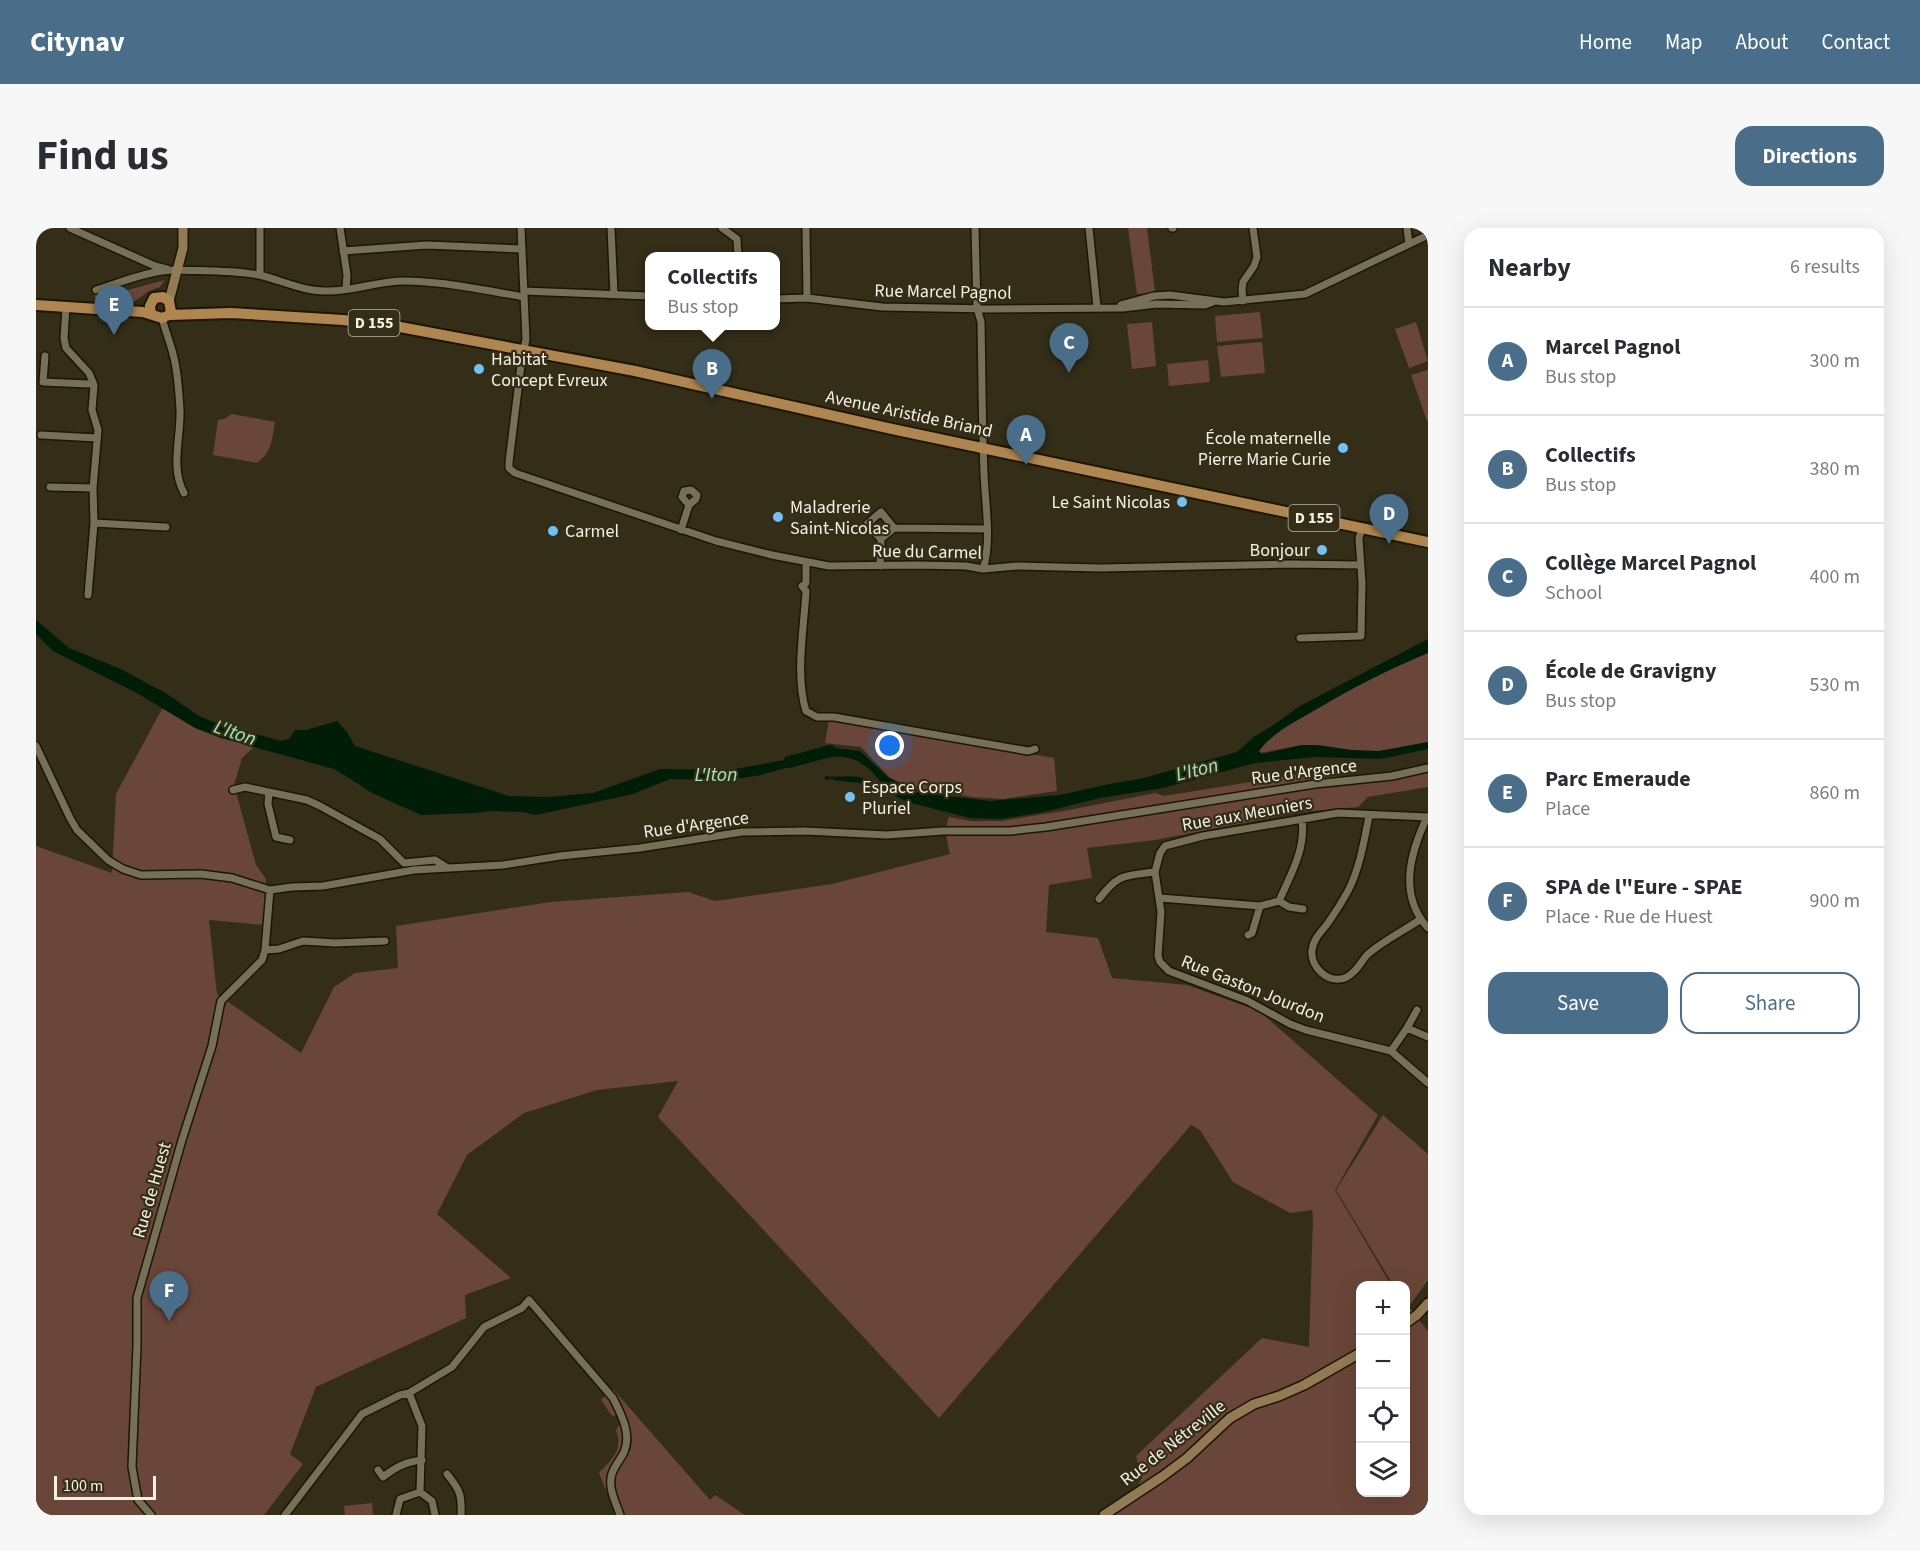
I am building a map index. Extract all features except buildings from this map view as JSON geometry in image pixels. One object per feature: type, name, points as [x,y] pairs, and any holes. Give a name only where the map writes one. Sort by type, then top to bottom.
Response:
[{"type":"main road","name":"D 155","points":[[36,303],[162,307]]},
{"type":"main road","name":"D 155","points":[[36,303],[66,307],[184,307],[202,308],[222,314],[344,320],[374,323],[524,351]]},
{"type":"main road","name":"Avenue Aristide Briand","points":[[524,351],[635,371],[892,429],[1428,542]]},
{"type":"street","points":[[70,228],[155,266],[173,270],[260,275],[298,287],[323,291],[380,282],[406,281],[450,284],[524,294],[645,296]]},
{"type":"street","points":[[183,228],[183,248],[173,270],[162,307],[178,386],[180,430],[177,457],[179,484],[184,493]]},
{"type":"street","points":[[260,228],[260,275]]},
{"type":"street","points":[[521,228],[526,339],[524,351]]},
{"type":"street","points":[[611,228],[614,294]]},
{"type":"street","points":[[722,228],[737,239],[738,252]]},
{"type":"street","points":[[806,228],[807,298]]},
{"type":"street","points":[[975,228],[977,308],[981,322],[987,555],[983,569]]},
{"type":"street","points":[[1089,228],[1097,307]]},
{"type":"street","points":[[1243,301],[1243,282],[1257,257],[1253,228]]},
{"type":"street","points":[[1407,228],[1409,244]]},
{"type":"street","points":[[342,229],[346,289]]},
{"type":"street","name":"Rue Marcel Pagnol","points":[[780,299],[807,298],[882,307],[991,309],[1123,308],[1173,303],[1205,305],[1214,302],[1305,294],[1428,235]]},
{"type":"street","points":[[344,251],[435,245],[522,249]]},
{"type":"street","points":[[96,290],[173,270]]},
{"type":"street","points":[[66,307],[64,338],[66,348],[89,374],[93,382],[92,410],[98,430],[88,595]]},
{"type":"street","name":"Rue du Carmel","points":[[524,351],[509,468],[515,473],[716,541],[829,566],[956,566],[983,569],[1017,566],[1100,568],[1290,564],[1360,565]]},
{"type":"street","points":[[45,356],[43,382],[88,384],[93,382]]},
{"type":"street","points":[[41,435],[97,438]]},
{"type":"street","points":[[50,487],[93,488]]},
{"type":"street","points":[[681,530],[689,505]]},
{"type":"street","points":[[880,566],[881,539],[867,524],[880,512],[894,528]]},
{"type":"street","points":[[94,523],[166,527]]},
{"type":"street","points":[[881,539],[894,528],[986,529]]},
{"type":"street","points":[[1300,638],[1361,636],[1362,583],[1359,538],[1362,528]]},
{"type":"street","points":[[806,562],[806,583],[802,586],[806,591],[802,697],[806,711],[817,717],[834,717],[1028,751],[1035,748]]},
{"type":"street","name":"Rue d'Argence","points":[[36,746],[69,818],[77,830],[108,860],[123,869],[141,874],[201,874],[222,877],[270,890],[323,886],[414,870],[503,865],[560,856],[640,848],[742,832],[805,831],[887,835],[943,831],[1010,831],[1315,784],[1392,776],[1428,768]]},
{"type":"street","points":[[233,790],[245,787],[307,800],[380,838],[404,863],[435,860],[446,867]]},
{"type":"street","points":[[269,792],[268,804],[276,837],[290,840]]},
{"type":"street","name":"Rue aux Meuniers","points":[[1155,872],[1160,853],[1165,846],[1179,841],[1338,813],[1427,817]]},
{"type":"street","points":[[1369,816],[1363,848],[1349,888],[1314,942],[1312,957],[1315,966],[1328,977],[1344,978],[1353,973],[1367,955],[1422,919]]},
{"type":"street","points":[[1427,817],[1414,846],[1409,871],[1413,897],[1428,928]]},
{"type":"street","points":[[1279,901],[1302,844],[1302,819]]},
{"type":"street","points":[[1099,899],[1121,876],[1155,872]]},
{"type":"street","name":"Rue Gaston Jourdon","points":[[1155,872],[1161,912],[1158,956],[1160,962],[1169,971],[1248,1001],[1306,1030],[1391,1051]]},
{"type":"street","name":"Rue de Huest","points":[[151,1515],[138,1500],[132,1467],[137,1298],[182,1140],[212,1046],[221,1001],[262,960],[265,950],[270,890]]},
{"type":"street","points":[[1160,897],[1260,906],[1279,901],[1289,907],[1303,909]]},
{"type":"street","points":[[1248,935],[1252,933],[1260,906]]},
{"type":"street","points":[[265,950],[279,949],[303,941],[335,943],[385,940]]},
{"type":"street","points":[[1417,1010],[1391,1051],[1428,1083]]},
{"type":"street","points":[[1407,1028],[1428,1037]]},
{"type":"street","points":[[285,1515],[362,1414],[400,1395],[409,1393],[452,1367],[484,1327],[522,1308],[529,1300],[613,1398],[619,1411],[626,1428],[627,1438],[625,1451],[611,1477],[612,1492],[620,1515]]},
{"type":"street","points":[[1410,1320],[1428,1303]]},
{"type":"street","name":"Rue de Nétreville","points":[[1104,1515],[1188,1458],[1230,1418],[1254,1404],[1304,1385],[1356,1355]]},
{"type":"street","points":[[409,1393],[422,1426],[420,1492]]},
{"type":"street","points":[[378,1470],[383,1477],[400,1464],[422,1460]]},
{"type":"street","points":[[447,1474],[458,1487],[462,1498],[461,1515]]},
{"type":"street","points":[[396,1515],[400,1499],[420,1492]]},
{"type":"street","points":[[420,1492],[432,1501],[435,1515]]},
{"type":"shaded area","points":[[1128,228],[1147,228],[1155,292],[1137,294]]},
{"type":"shaded area","points":[[165,280],[160,287],[149,291],[135,301],[95,299],[94,294],[99,292],[102,297]]},
{"type":"shaded area","points":[[1260,312],[1263,338],[1217,342],[1215,316]]},
{"type":"shaded area","points":[[1152,322],[1156,366],[1132,369],[1127,324]]},
{"type":"shaded area","points":[[1416,322],[1428,361],[1409,368],[1395,329]]},
{"type":"shaded area","points":[[1262,342],[1265,373],[1221,377],[1217,346]]},
{"type":"shaded area","points":[[1208,360],[1210,382],[1169,386],[1167,364]]},
{"type":"shaded area","points":[[1428,370],[1428,421],[1427,421],[1411,375]]},
{"type":"shaded area","points":[[232,414],[275,422],[268,450],[257,463],[213,455],[218,420]]},
{"type":"shaded area","points":[[1428,653],[1428,742],[1376,752],[1302,745],[1260,753],[1259,751],[1271,738],[1293,723],[1371,679]]},
{"type":"shaded area","points":[[162,709],[253,748],[242,758],[234,785],[256,865],[266,879],[265,925],[209,920],[217,994],[301,1053],[334,987],[355,973],[398,968],[396,926],[550,902],[688,892],[715,901],[832,884],[950,854],[946,831],[949,817],[971,821],[1001,821],[1155,793],[1164,796],[1300,774],[1308,778],[1365,775],[1380,780],[1428,771],[1428,787],[1368,797],[1358,807],[1301,812],[1155,840],[1087,848],[1092,878],[1049,885],[1046,932],[1098,938],[1112,978],[1187,985],[1259,1011],[1378,1115],[1335,1190],[1389,1281],[1356,1281],[1356,1497],[1410,1497],[1410,1309],[1428,1331],[1428,1515],[1107,1515],[1132,1499],[1142,1477],[1136,1456],[1262,1338],[1309,1347],[1312,1210],[1290,1213],[1233,1182],[1200,1130],[1191,1125],[939,1418],[658,1117],[678,1081],[597,1090],[524,1113],[467,1155],[437,1214],[511,1278],[465,1295],[466,1318],[316,1387],[290,1454],[303,1464],[264,1515],[36,1515],[36,846],[112,873],[116,794]]},
{"type":"shaded area","points":[[829,719],[1054,758],[1057,791],[1003,799],[972,797],[912,787],[890,778],[861,747],[825,743]]},
{"type":"shaded area","points":[[1383,1115],[1428,1154],[1428,1280],[1410,1305],[1410,1281],[1391,1281],[1336,1190]]},
{"type":"shaded area","points":[[613,1389],[710,1500],[715,1495],[745,1515],[616,1515],[599,1473],[615,1454],[618,1443],[616,1430],[620,1424],[617,1415],[612,1416],[601,1400]]},
{"type":"shaded area","points":[[372,1503],[373,1515],[345,1515],[344,1506]]},
{"type":"water","points":[[36,620],[69,648],[121,669],[213,722],[281,741],[289,739],[295,730],[306,730],[337,721],[355,746],[509,796],[549,797],[593,793],[660,769],[729,770],[804,755],[807,762],[757,776],[722,780],[670,779],[633,794],[536,815],[490,811],[421,815],[370,792],[334,769],[221,738],[195,728],[137,693],[53,651],[36,634]]},
{"type":"water","points":[[1428,639],[1428,653],[1371,679],[1300,718],[1278,733],[1259,751],[1262,754],[1302,745],[1317,745],[1379,751],[1428,742],[1428,749],[1381,759],[1314,757],[1255,763],[1163,788],[1100,798],[1044,812],[1000,819],[970,818],[907,802],[868,784],[825,780],[825,776],[850,776],[881,782],[867,768],[853,759],[837,757],[817,760],[812,750],[829,747],[860,751],[888,777],[916,792],[990,801],[1060,795],[1140,779],[1237,752],[1255,736],[1300,706]]},
{"type":"waterway","name":"L'Iton","points":[[789,762],[830,751]]},
{"type":"place","name":"Parc Emeraude","points":[[114,335]]},
{"type":"place","name":"Habitat Concept Evreux","points":[[479,369]]},
{"type":"place","name":"Collège Marcel Pagnol","points":[[1069,373]]},
{"type":"place","name":"Collectifs","points":[[712,399]]},
{"type":"place","name":"École maternelle Pierre Marie Curie","points":[[1343,448]]},
{"type":"place","name":"Marcel Pagnol","points":[[1026,465]]},
{"type":"place","name":"Le Saint Nicolas","points":[[1182,502]]},
{"type":"place","name":"Maladrerie Saint-Nicolas","points":[[778,517]]},
{"type":"place","name":"Carmel","points":[[553,531]]},
{"type":"place","name":"École de Gravigny","points":[[1389,544]]},
{"type":"place","name":"Bonjour","points":[[1322,550]]},
{"type":"place","name":"Espace Corps Pluriel","points":[[850,797]]},
{"type":"place","name":"SPA de l\"Eure - SPAE","points":[[169,1321]]}]
